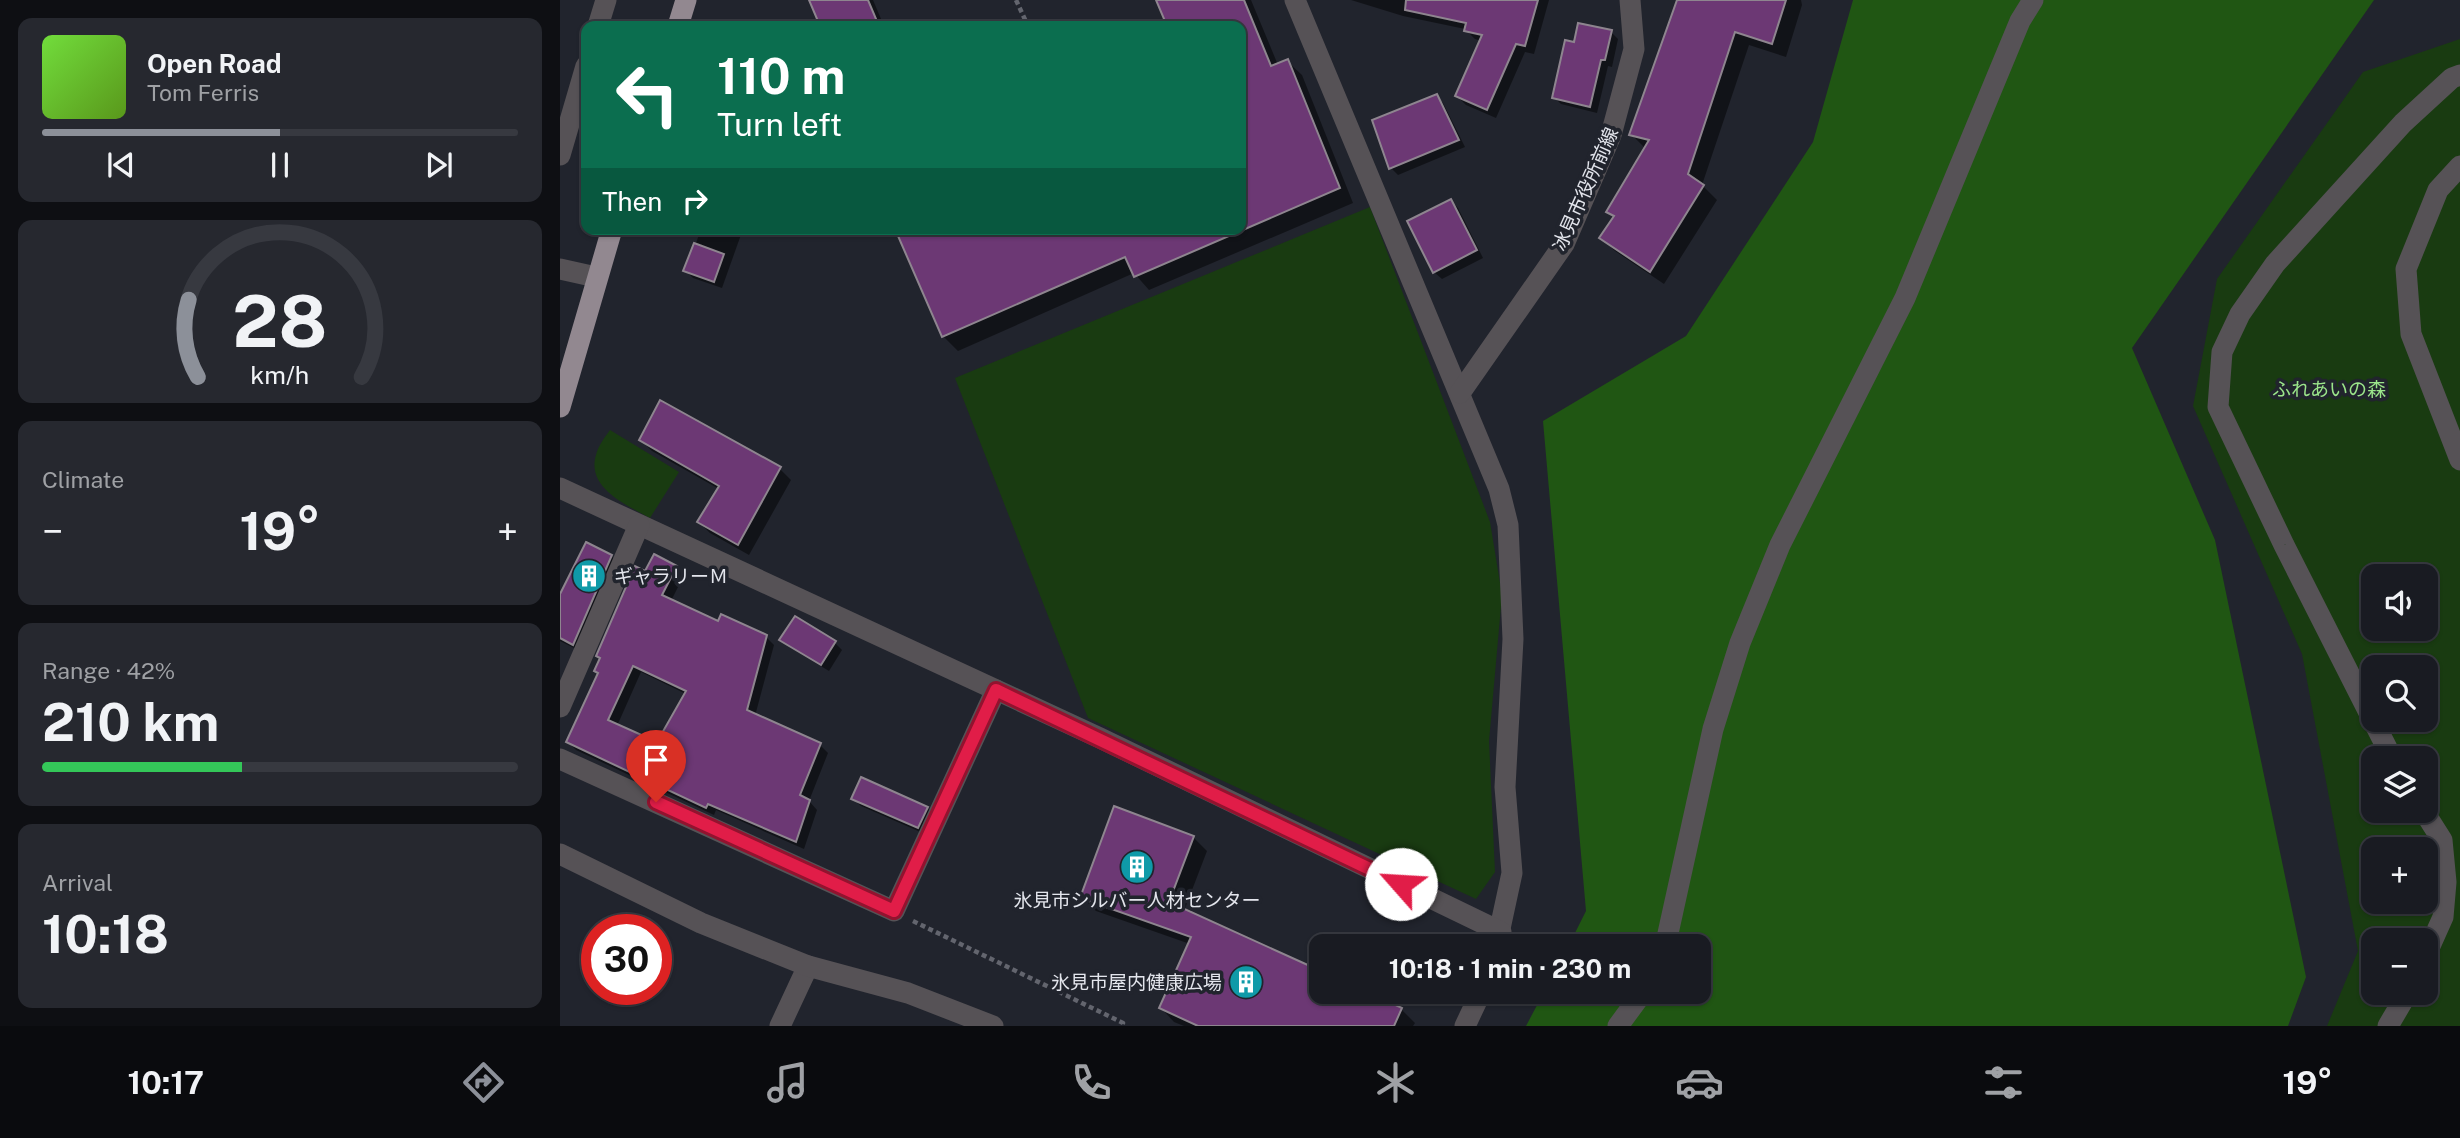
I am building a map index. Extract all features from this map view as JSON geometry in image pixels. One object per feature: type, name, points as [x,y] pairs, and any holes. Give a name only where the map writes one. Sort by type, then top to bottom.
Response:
[{"type":"highway","points":[[680,21],[686,0]]},
{"type":"highway","points":[[560,407],[610,235]]},
{"type":"street","points":[[600,21],[606,0]]},
{"type":"street","points":[[1295,0],[1499,489],[1508,525],[1513,639],[1505,787],[1512,873],[1500,934]]},
{"type":"street","name":"冰見市役所前線","points":[[1460,393],[1564,244],[1611,135],[1634,49],[1630,0]]},
{"type":"street","points":[[1668,934],[1713,729],[1740,643],[1780,545],[1905,298],[2020,21],[2033,0]]},
{"type":"street","points":[[2386,746],[2284,545],[2218,407],[2222,352],[2240,314],[2275,264],[2403,123],[2452,78],[2460,75]]},
{"type":"street","points":[[560,155],[581,83]]},
{"type":"street","points":[[2460,166],[2438,190],[2406,269],[2411,334],[2460,460]]},
{"type":"street","points":[[560,270],[596,277]]},
{"type":"street","points":[[560,488],[996,690],[1487,934]]},
{"type":"street","points":[[560,707],[639,525]]},
{"type":"street","points":[[560,759],[894,911],[996,690]]},
{"type":"street","points":[[2431,823],[2442,840],[2446,881],[2443,917],[2438,928]]},
{"type":"street","points":[[560,855],[701,923],[808,966],[908,993],[993,1026]]},
{"type":"street","points":[[780,1026],[808,966]]},
{"type":"street","points":[[1465,1026],[1475,1004]]},
{"type":"street","points":[[1618,1026],[1634,1004]]},
{"type":"street","points":[[2389,1026],[2401,1005]]},
{"type":"path","points":[[1016,0],[1025,21]]},
{"type":"path","points":[[894,911],[1123,1023],[1122,1026]]},
{"type":"green space","points":[[1853,0],[2374,0],[2132,348],[2215,540],[2306,977],[2288,1026],[1526,1026],[1538,1004],[1711,1004],[1711,934],[1574,934],[1586,911],[1543,421],[1686,336],[1813,142]]},
{"type":"green space","name":"ふれあいの森","points":[[2460,39],[2460,1026],[2327,1026],[2358,951],[2302,654],[2193,406],[2217,279],[2363,72]]},
{"type":"green space","points":[[1370,207],[1490,522],[1502,595],[1489,741],[1495,872],[1476,899],[1088,718],[955,378]]},
{"type":"green space","points":[[610,430],[679,472],[650,518],[620,501],[597,477],[596,455]]},
{"type":"building","points":[[809,0],[868,0],[877,21],[818,21]]},
{"type":"building","points":[[1156,0],[1244,0],[1271,66],[1288,59],[1340,188],[1246,229],[1246,21],[1165,21]]},
{"type":"building","points":[[1406,0],[1538,0],[1525,46],[1516,44],[1487,110],[1455,96],[1482,35],[1464,31],[1466,23],[1405,10]]},
{"type":"building","points":[[1677,0],[1786,0],[1772,44],[1735,32],[1688,174],[1704,185],[1650,272],[1599,238],[1614,216],[1606,212],[1649,140],[1629,135]]},
{"type":"building","points":[[1578,23],[1612,30],[1605,60],[1601,60],[1590,107],[1552,98],[1565,40],[1574,42]]},
{"type":"building","points":[[1437,94],[1459,140],[1389,169],[1372,120]]},
{"type":"building","points":[[1451,199],[1477,250],[1433,273],[1407,221]]},
{"type":"building","points":[[898,235],[1231,235],[1134,277],[1125,257],[942,337]]},
{"type":"building","points":[[694,243],[724,254],[714,282],[683,271]]},
{"type":"building","points":[[660,400],[781,467],[738,545],[697,522],[719,486],[639,440]]},
{"type":"building","name":"ギャラリーＭ","points":[[586,542],[612,555],[573,645],[560,638],[560,594]]},
{"type":"building","points":[[654,554],[677,566],[662,595],[718,621],[721,614],[767,635],[747,710],[821,743],[800,795],[810,800],[796,842],[708,804],[706,808],[566,742],[598,673],[594,671],[600,658],[596,656],[635,566],[645,571]],"holes":[[[633,666],[686,691],[657,742],[608,720]]]},
{"type":"building","points":[[795,616],[836,641],[821,665],[779,640]]},
{"type":"building","points":[[861,777],[928,807],[918,828],[851,799]]},
{"type":"building","points":[[1114,806],[1194,836],[1169,902],[1309,966],[1309,1004],[1394,1004],[1402,1008],[1394,1026],[1198,1026],[1159,1008],[1191,937],[1080,898]]},
{"type":"place","name":"ギャラリーＭ","points":[[589,576]]},
{"type":"place","name":"氷見市シルバー人材センター","points":[[1137,867]]},
{"type":"place","name":"氷見市屋内健康広場","points":[[1246,982]]},
{"type":"route","points":[[656,802],[894,911],[996,690],[1401,884]]}]
